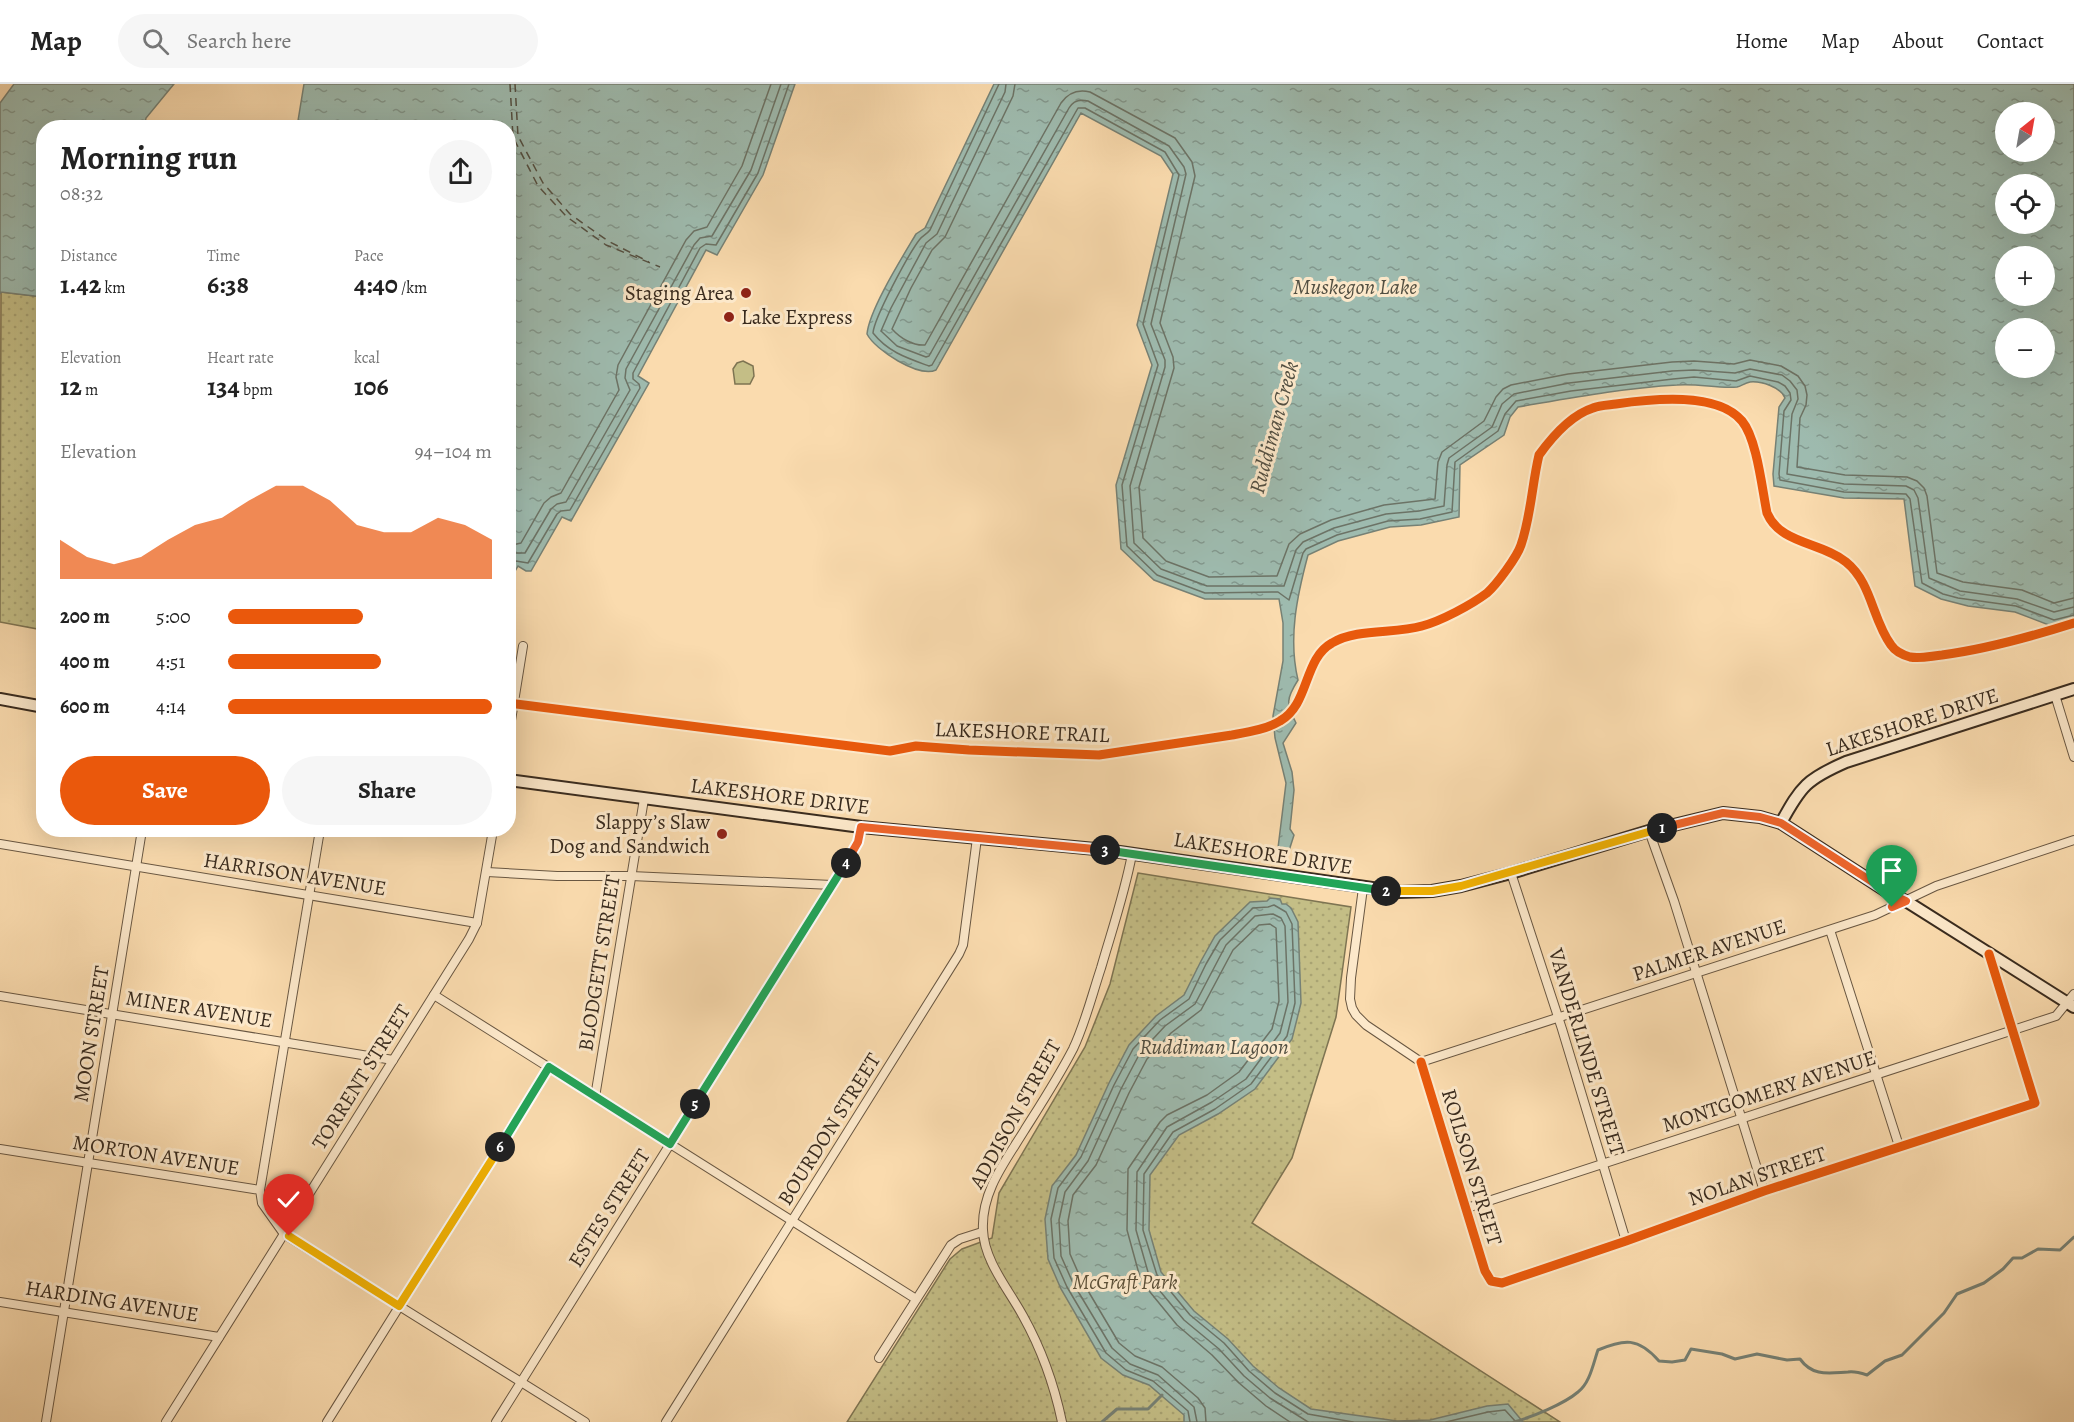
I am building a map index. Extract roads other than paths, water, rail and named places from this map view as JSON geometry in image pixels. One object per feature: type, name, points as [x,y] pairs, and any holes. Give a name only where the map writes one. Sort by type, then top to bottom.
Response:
[{"type":"main road","name":"LAKESHORE DRIVE","points":[[516,781],[861,827],[1065,845],[1364,888],[1400,892],[1432,891],[1511,873],[1648,831],[1723,813],[1760,817],[1781,823],[1806,783],[1819,774],[1846,762],[2074,689]]},
{"type":"main road","points":[[0,699],[36,706]]},
{"type":"main road","points":[[1781,823],[1891,894],[2072,1002]]},
{"type":"street","points":[[516,689],[523,646]]},
{"type":"street","points":[[2055,695],[2074,757]]},
{"type":"street","name":"BLODGETT STREET","points":[[596,1097],[644,799]]},
{"type":"street","name":"ESTES STREET","points":[[496,1422],[855,848],[861,827]]},
{"type":"street","points":[[1648,831],[1674,901],[1764,1191]]},
{"type":"street","name":"MOON STREET","points":[[46,1422],[141,837]]},
{"type":"street","points":[[260,1190],[319,837]]},
{"type":"street","name":"TORRENT STREET","points":[[166,1422],[434,996],[477,923],[492,837]]},
{"type":"street","name":"BOURDON STREET","points":[[666,1422],[959,954],[963,945],[977,838]]},
{"type":"street","name":"PALMER AVENUE","points":[[1421,1062],[1875,915],[1936,886],[2074,840]]},
{"type":"street","name":"HARRISON AVENUE","points":[[0,844],[477,923]]},
{"type":"street","name":"ADDISON STREET","points":[[982,1232],[984,1209],[991,1187],[1074,1047],[1118,909],[1132,854]]},
{"type":"street","points":[[487,872],[832,885]]},
{"type":"street","name":"VANDERLINDE STREET","points":[[1511,873],[1558,1017],[1626,1242]]},
{"type":"street","points":[[1364,888],[1350,999],[1360,1020],[1421,1062]]},
{"type":"street","points":[[1830,930],[1899,1146]]},
{"type":"street","points":[[1989,954],[2012,1031]]},
{"type":"street","name":"MINER AVENUE","points":[[0,996],[393,1060]]},
{"type":"street","points":[[434,996],[916,1299]]},
{"type":"street","name":"MONTGOMERY AVENUE","points":[[1467,1208],[2012,1031],[2056,1016],[2072,1002]]},
{"type":"street","name":"NOLAN STREET","points":[[1491,1281],[1502,1283],[1626,1242],[1764,1191],[2035,1103],[2012,1031]]},
{"type":"street","name":"ROILSON STREET","points":[[1421,1062],[1485,1271],[1491,1281]]},
{"type":"street","name":"BLODGETT STREET","points":[[327,1422],[549,1067]]},
{"type":"street","name":"MORTON AVENUE","points":[[0,1149],[260,1190],[262,1203],[284,1234],[585,1422]]},
{"type":"street","points":[[879,1358],[955,1241],[982,1232],[995,1269],[1023,1314],[1039,1347],[1055,1391],[1062,1422]]},
{"type":"street","name":"HARDING AVENUE","points":[[0,1302],[219,1337]]},
{"type":"water","points":[[14,84],[174,84],[146,120],[36,120],[36,296],[1,292],[0,294],[0,103]]},
{"type":"water","points":[[304,84],[795,84],[763,175],[717,255],[706,250],[638,376],[649,383],[571,521],[562,517],[531,571],[518,566],[516,570],[516,120],[298,120]]},
{"type":"water","name":"Muskegon Lake","points":[[994,84],[2074,84],[2074,620],[2054,627],[2015,612],[1968,606],[1941,599],[1915,586],[1904,499],[1844,498],[1774,486],[1779,407],[1785,398],[1779,391],[1765,384],[1748,382],[1737,387],[1657,386],[1518,407],[1510,417],[1504,435],[1460,465],[1459,517],[1421,525],[1390,527],[1338,541],[1308,555],[1295,617],[1294,649],[1298,680],[1289,697],[1290,711],[1296,723],[1283,743],[1292,772],[1294,790],[1290,829],[1294,835],[1287,857],[1277,856],[1286,783],[1275,738],[1273,716],[1283,661],[1283,623],[1279,599],[1205,599],[1154,580],[1121,549],[1116,485],[1152,365],[1137,325],[1173,174],[1161,156],[1081,113],[936,370],[928,371],[909,366],[888,355],[867,334],[874,311],[887,283],[916,234],[925,228]]},
{"type":"water","name":"Ruddiman Lagoon","points":[[1270,898],[1280,899],[1282,904],[1291,908],[1298,922],[1301,1003],[1292,1039],[1255,1089],[1218,1114],[1179,1135],[1150,1175],[1149,1230],[1161,1272],[1194,1311],[1228,1339],[1253,1366],[1279,1388],[1311,1409],[1397,1421],[1430,1420],[1487,1406],[1508,1404],[1523,1422],[1184,1422],[1184,1415],[1149,1385],[1123,1375],[1101,1358],[1061,1289],[1048,1259],[1045,1219],[1052,1186],[1076,1155],[1129,1045],[1156,1016],[1184,995],[1215,936],[1250,902],[1267,901]]},
{"type":"waterway","points":[[1514,1422],[1548,1410],[1572,1397],[1585,1384],[1598,1350],[1623,1342],[1637,1344],[1659,1361],[1685,1360],[1691,1349],[1722,1354],[1735,1359],[1757,1354],[1787,1360],[1800,1359],[1810,1369],[1822,1373],[1853,1372],[1867,1375],[1885,1361],[1902,1355],[1944,1313],[1957,1294],[1984,1283],[2003,1269],[2013,1258],[2022,1258],[2038,1249],[2060,1250],[2074,1237]]},
{"type":"waterway","points":[[1102,1422],[1117,1409],[1148,1409],[1162,1395]]},
{"type":"place","name":"Staging Area","points":[[746,293]]},
{"type":"place","name":"Lake Express","points":[[729,317]]},
{"type":"place","name":"Slappy’s Slaw Dog and Sandwich","points":[[722,834]]},
{"type":"water label","name":"Ruddiman Creek","points":[[1273,427]]},
{"type":"park label","name":"McGraft Park","points":[[1125,1282]]}]
